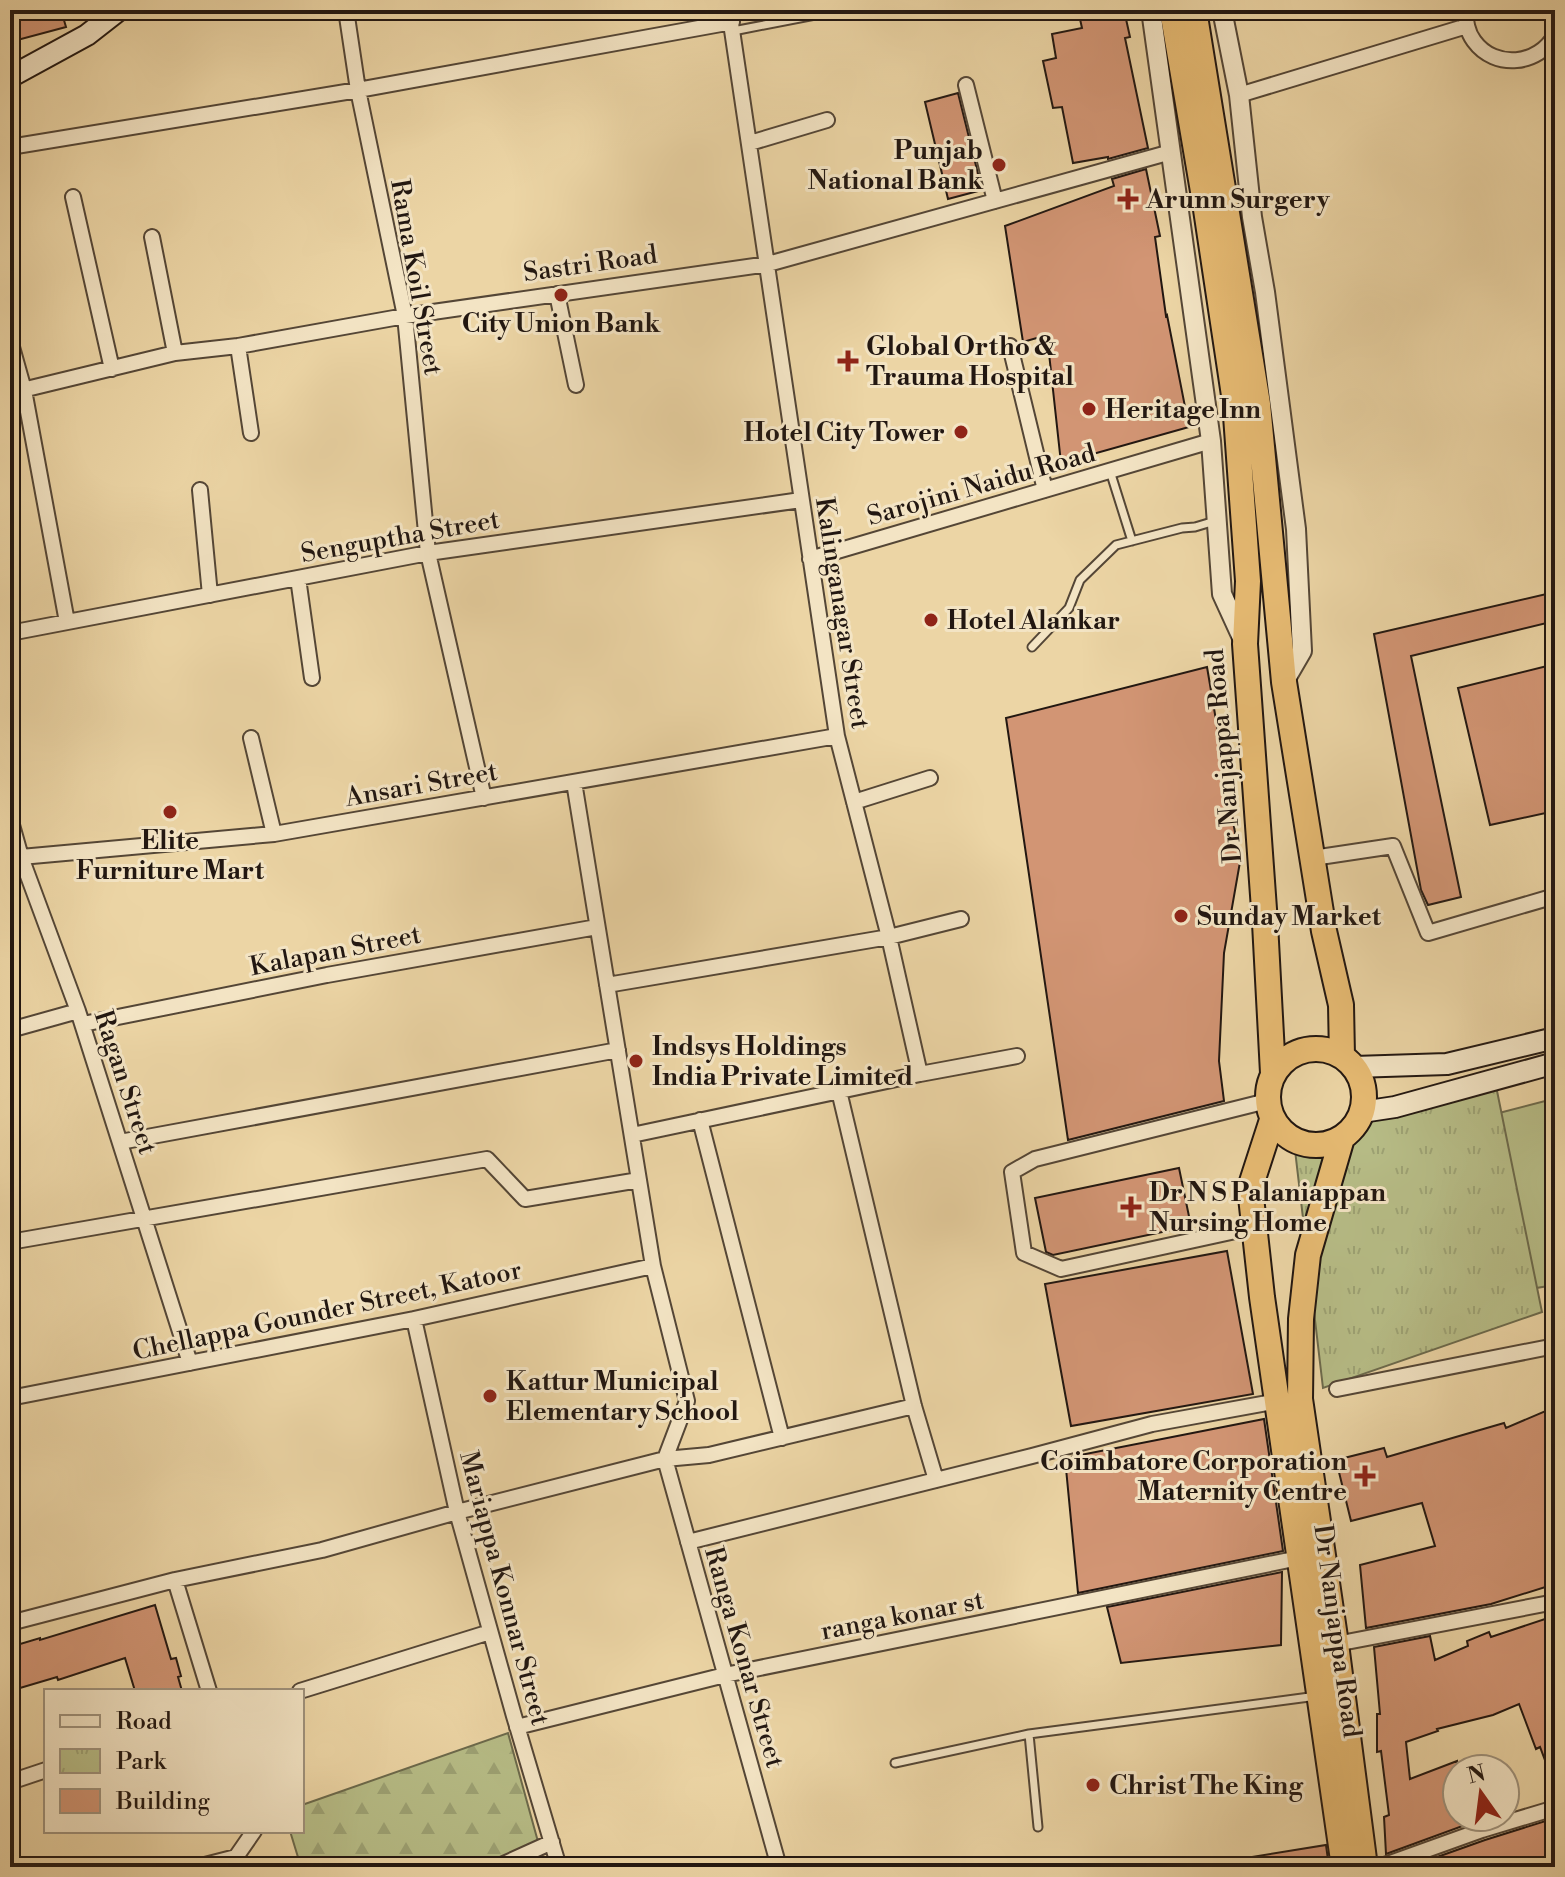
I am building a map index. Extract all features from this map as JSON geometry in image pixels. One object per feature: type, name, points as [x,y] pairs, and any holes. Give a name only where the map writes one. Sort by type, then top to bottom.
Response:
[{"type":"highway","points":[[1172,10],[1235,402],[1248,581],[1245,644]]},
{"type":"highway","points":[[1194,10],[1258,404],[1284,682],[1324,931],[1341,1005],[1348,1062]]},
{"type":"highway","name":"Dr Nanjappa Road","points":[[1245,644],[1273,1073]]},
{"type":"highway","points":[[1312,1048],[1327,1050],[1348,1062],[1362,1081],[1364,1096],[1362,1112],[1354,1127],[1342,1138],[1327,1144],[1311,1145],[1295,1141],[1282,1132],[1270,1110],[1267,1088],[1273,1073],[1296,1052],[1312,1048]]},
{"type":"highway","name":"Dr Nanjappa Road","points":[[1270,1110],[1250,1188],[1262,1297],[1278,1401],[1297,1459],[1336,1644],[1365,1867]]},
{"type":"highway","name":"Dr Nanjappa Road","points":[[1342,1138],[1308,1255],[1301,1319],[1297,1459],[1299,1558],[1344,1867]]},
{"type":"main road","points":[[10,77],[87,35],[119,10]]},
{"type":"main road","points":[[1348,1062],[1447,1064],[1555,1038]]},
{"type":"main road","points":[[1362,1112],[1395,1107],[1555,1063]]},
{"type":"street","name":"Rama Koil Street","points":[[346,10],[358,90],[405,316],[428,553],[484,798]]},
{"type":"street","name":"Dr Nanjappa Road","points":[[1151,10],[1211,441],[1222,594],[1245,644]]},
{"type":"street","points":[[1222,10],[1239,95],[1252,217],[1272,339],[1296,529],[1302,651],[1284,682]]},
{"type":"street","points":[[1465,10],[1473,40],[1484,51],[1498,58],[1513,61],[1529,58],[1542,51],[1555,35]]},
{"type":"street","points":[[10,147],[358,90],[731,21]]},
{"type":"street","name":"Kalinganagar Street","points":[[731,21],[837,736],[889,937]]},
{"type":"street","points":[[1239,95],[1467,26]]},
{"type":"street","points":[[966,85],[995,201]]},
{"type":"street","points":[[750,143],[827,120]]},
{"type":"street","name":"Sastri Road","points":[[17,392],[175,353],[238,346],[405,316],[768,264],[1171,152]]},
{"type":"street","points":[[73,197],[112,369]]},
{"type":"street","points":[[152,237],[175,353]]},
{"type":"street","points":[[557,294],[576,385]]},
{"type":"street","points":[[10,340],[17,392],[67,622]]},
{"type":"street","points":[[238,346],[251,433]]},
{"type":"street","points":[[1010,346],[1045,490]]},
{"type":"street","name":"Sarojini Naidu Road","points":[[810,559],[1211,441]]},
{"type":"street","points":[[200,490],[210,595]]},
{"type":"street","name":"Senguptha Street","points":[[10,633],[428,553],[801,500]]},
{"type":"street","points":[[298,578],[312,678]]},
{"type":"street","name":"Ansari Street","points":[[15,858],[274,834],[837,736]]},
{"type":"street","points":[[251,738],[274,834]]},
{"type":"street","points":[[854,802],[930,778]]},
{"type":"street","points":[[574,782],[653,1266],[687,1401],[665,1459]]},
{"type":"street","name":"Ragan Street","points":[[10,818],[15,858],[80,1018],[190,1363]]},
{"type":"street","points":[[1313,858],[1393,846],[1428,933],[1555,896]]},
{"type":"street","points":[[607,985],[889,937],[961,919]]},
{"type":"street","name":"Kalapan Street","points":[[80,1018],[597,927]]},
{"type":"street","points":[[889,937],[920,1074]]},
{"type":"street","points":[[10,1030],[80,1018]]},
{"type":"street","points":[[120,1142],[618,1050]]},
{"type":"street","points":[[632,1135],[1017,1056]]},
{"type":"street","points":[[839,1091],[914,1406],[936,1480]]},
{"type":"street","points":[[1254,1227],[1061,1269],[1024,1253],[1012,1172],[1035,1159],[1270,1110]]},
{"type":"street","points":[[700,1120],[782,1438]]},
{"type":"street","points":[[10,1242],[487,1159],[525,1199],[639,1180]]},
{"type":"street","name":"Chellappa Gounder Street, Katoor","points":[[10,1398],[414,1319],[653,1266]]},
{"type":"street","name":"Mariappa Konnar Street","points":[[414,1319],[457,1512],[559,1867]]},
{"type":"street","points":[[1337,1389],[1555,1346]]},
{"type":"street","points":[[688,1542],[1152,1424],[1278,1401]]},
{"type":"street","points":[[10,1623],[175,1580],[322,1550],[665,1459],[709,1455],[914,1406]]},
{"type":"street","name":"Ranga Konar Street","points":[[665,1459],[779,1867]]},
{"type":"street","name":"ranga konar st","points":[[517,1727],[725,1675],[1299,1558]]},
{"type":"street","points":[[175,1580],[208,1689]]},
{"type":"street","points":[[1336,1644],[1555,1602]]},
{"type":"street","points":[[304,1690],[490,1632]]},
{"type":"street","points":[[10,1782],[44,1771]]},
{"type":"street","points":[[1379,1867],[1555,1808]]},
{"type":"street","points":[[197,1867],[236,1857],[253,1833]]},
{"type":"street","points":[[497,1867],[552,1842]]},
{"type":"lane","points":[[731,21],[841,10]]},
{"type":"lane","points":[[1110,471],[1132,541]]},
{"type":"lane","points":[[1032,647],[1069,608],[1080,580],[1116,545],[1217,520]]},
{"type":"lane","points":[[895,1763],[1029,1734],[1319,1695]]},
{"type":"lane","points":[[1029,1734],[1038,1827]]},
{"type":"green space","points":[[1496,1086],[1542,1312],[1323,1388],[1295,1150],[1328,1131]]},
{"type":"green space","points":[[1549,1100],[1555,1125],[1555,1285],[1536,1288],[1499,1113]]},
{"type":"green space","points":[[508,1733],[545,1867],[301,1867],[291,1833],[304,1833],[304,1804]]},
{"type":"building","points":[[61,10],[66,27],[10,42],[10,12]]},
{"type":"building","points":[[1078,10],[1124,10],[1130,37],[1125,38],[1148,148],[1108,159],[1073,163],[1062,107],[1053,108],[1043,61],[1056,58],[1052,34],[1082,28]]},
{"type":"building","points":[[958,93],[982,190],[948,199],[925,102]]},
{"type":"building","points":[[1146,169],[1160,236],[1155,237],[1166,316],[1189,427],[1061,463],[1047,335],[1023,342],[1005,226],[1114,186],[1112,179]]},
{"type":"building","points":[[1555,592],[1555,621],[1411,656],[1461,897],[1428,905],[1421,890],[1374,634]]},
{"type":"building","points":[[1555,664],[1555,811],[1490,825],[1458,688]]},
{"type":"building","points":[[1207,667],[1240,862],[1224,953],[1219,1061],[1224,1101],[1068,1140],[1006,718]]},
{"type":"building","points":[[1179,1168],[1191,1226],[1053,1255],[1046,1252],[1035,1198]]},
{"type":"building","points":[[1227,1251],[1253,1394],[1071,1426],[1045,1284]]},
{"type":"building","points":[[1555,1407],[1555,1584],[1491,1604],[1366,1628],[1360,1565],[1435,1546],[1422,1503],[1351,1521],[1336,1460],[1384,1448],[1387,1457],[1504,1423],[1506,1428]]},
{"type":"building","points":[[1264,1419],[1283,1551],[1078,1593],[1065,1458]]},
{"type":"building","points":[[1282,1572],[1281,1645],[1121,1663],[1107,1607]]},
{"type":"building","points":[[155,1605],[171,1659],[176,1658],[181,1689],[134,1689],[125,1658],[58,1680],[57,1677],[20,1688],[10,1647]]},
{"type":"building","points":[[1548,1618],[1555,1639],[1555,1659],[1548,1660],[1555,1678],[1555,1783],[1540,1747],[1536,1749],[1519,1704],[1493,1715],[1437,1729],[1406,1742],[1410,1779],[1441,1767],[1441,1833],[1443,1833],[1386,1854],[1384,1817],[1389,1815],[1381,1751],[1377,1752],[1377,1714],[1380,1714],[1374,1647],[1430,1636],[1435,1660],[1468,1646],[1467,1641],[1489,1632],[1491,1637]]},
{"type":"building","points":[[1555,1818],[1555,1867],[1409,1867],[1507,1833],[1521,1833],[1521,1829]]},
{"type":"building","points":[[1326,1845],[1329,1867],[1239,1867],[1239,1859]]},
{"type":"place","name":"Punjab National Bank","points":[[999,165]]},
{"type":"place","name":"Arunn Surgery","points":[[1128,199]]},
{"type":"place","name":"City Union Bank","points":[[561,295]]},
{"type":"place","name":"Global Ortho & Trauma Hospital","points":[[848,361]]},
{"type":"place","name":"Heritage Inn","points":[[1089,409]]},
{"type":"place","name":"Hotel City Tower","points":[[961,432]]},
{"type":"place","name":"Hotel Alankar","points":[[931,620]]},
{"type":"place","name":"Elite Furniture Mart","points":[[170,812]]},
{"type":"place","name":"Sunday Market","points":[[1181,916]]},
{"type":"place","name":"Indsys Holdings India Private Limited","points":[[636,1061]]},
{"type":"place","name":"Dr N S Palaniappan Nursing Home","points":[[1131,1207]]},
{"type":"place","name":"Kattur Municipal Elementary School","points":[[490,1396]]},
{"type":"place","name":"Coimbatore Corporation Maternity Centre","points":[[1365,1476]]},
{"type":"place","name":"Christ The King","points":[[1093,1785]]}]
